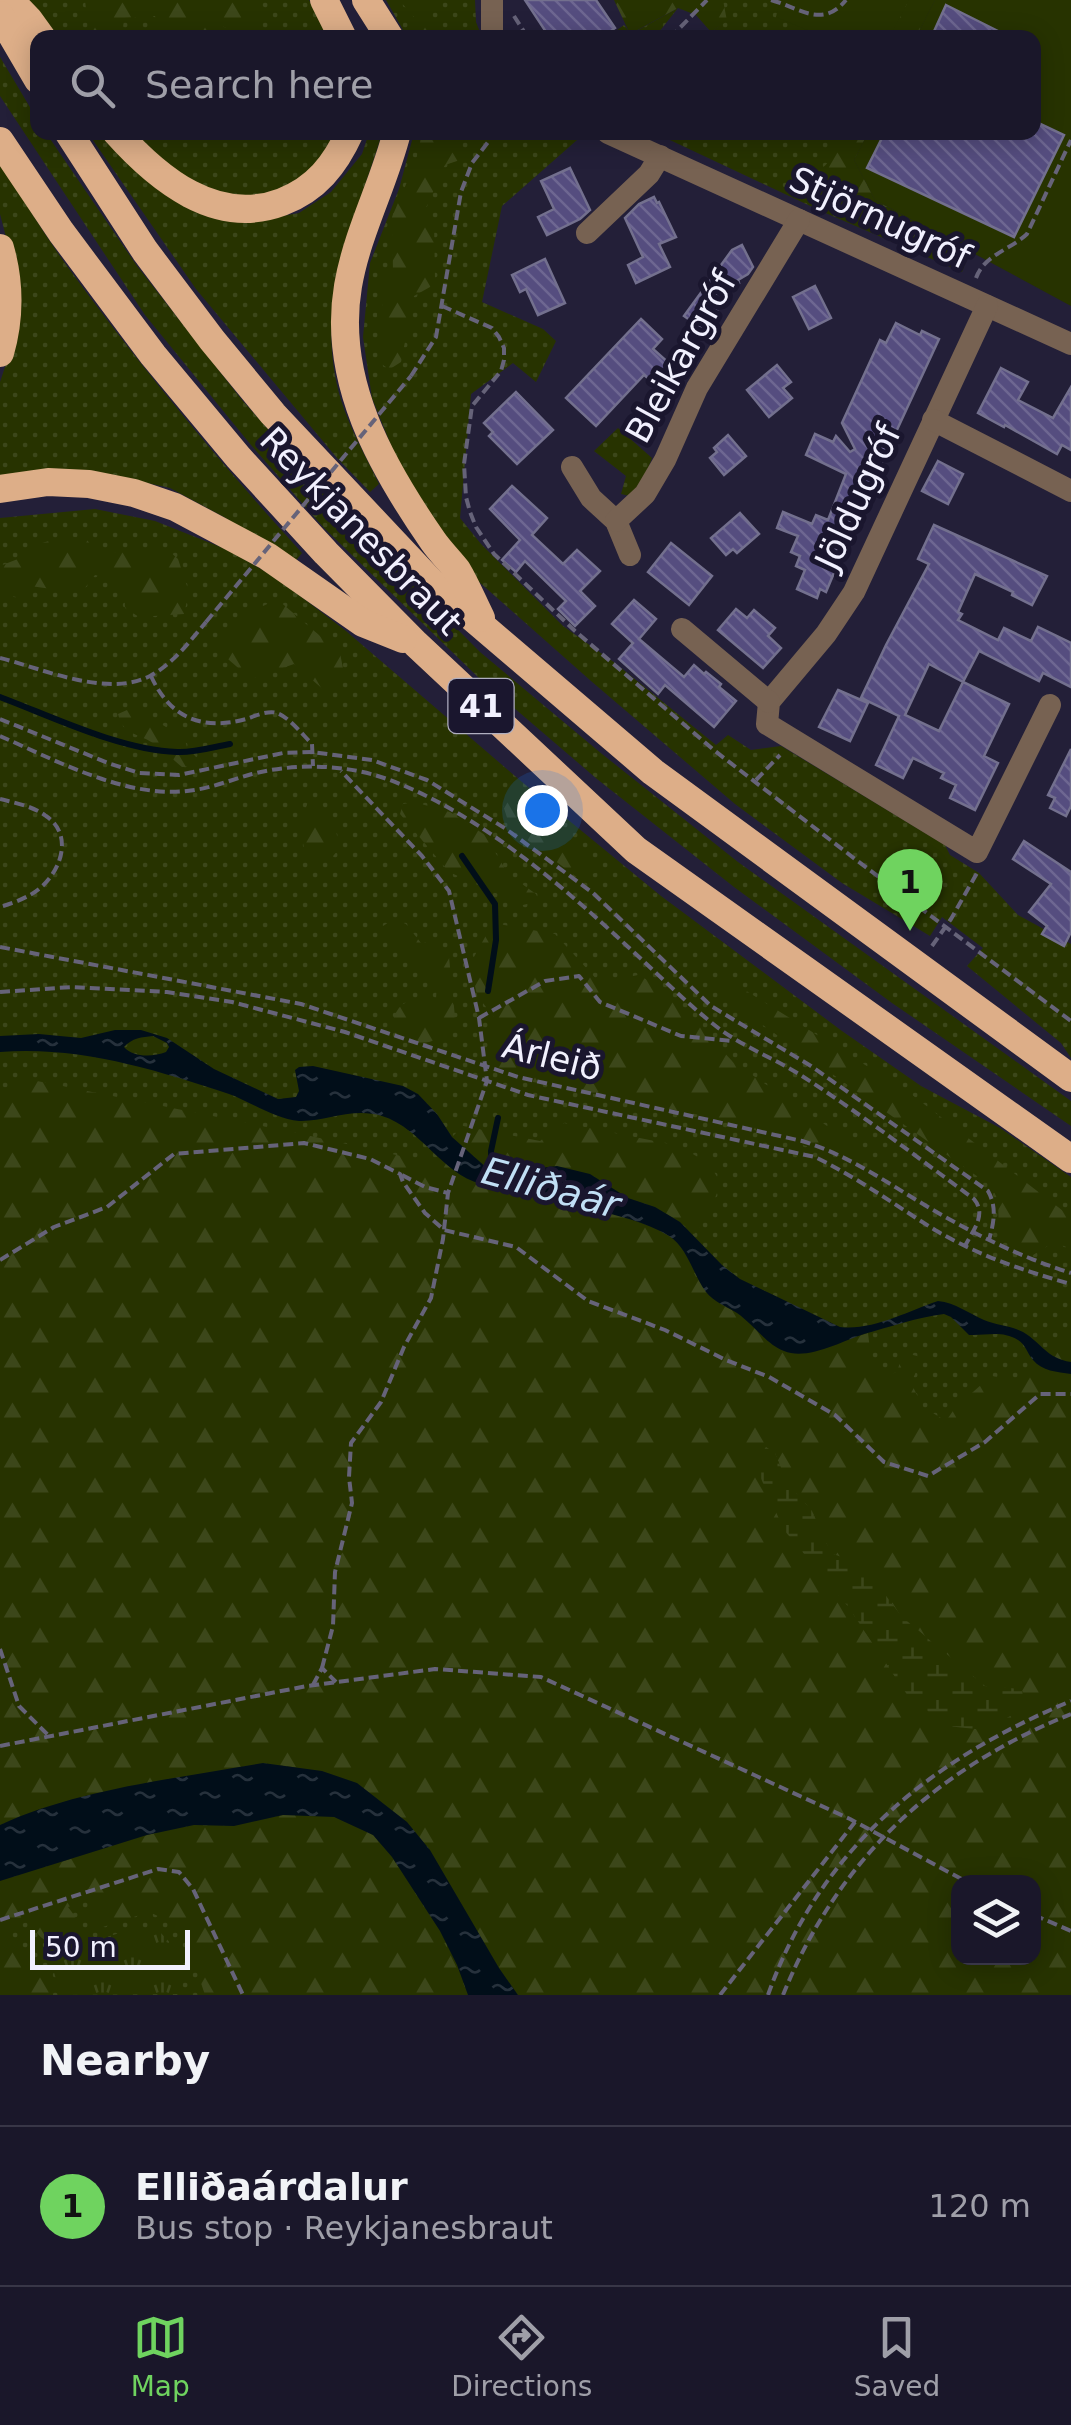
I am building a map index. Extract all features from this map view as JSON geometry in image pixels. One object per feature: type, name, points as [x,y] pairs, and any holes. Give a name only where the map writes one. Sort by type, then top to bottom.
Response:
[{"type":"highway","points":[[10,0],[37,30]]},
{"type":"highway","points":[[324,0],[339,30]]},
{"type":"highway","points":[[366,0],[385,30]]},
{"type":"highway","points":[[0,15],[30,66]]},
{"type":"highway","name":"Reykjanesbraut","points":[[0,140],[153,355],[238,457],[416,644],[636,850],[1071,1159]]},
{"type":"highway","name":"Reykjanesbraut","points":[[73,140],[145,250],[212,340],[273,414],[432,584],[653,772],[1071,1078]]},
{"type":"highway","points":[[124,140],[184,192],[220,207],[242,210],[266,207],[305,191],[322,178],[346,140]]},
{"type":"highway","points":[[394,140],[350,275],[346,308],[349,364],[364,420],[377,450],[404,498],[457,571],[489,632]]},
{"type":"highway","points":[[0,248],[8,288],[0,354]]},
{"type":"highway","points":[[0,489],[48,482],[88,484],[134,493],[175,508],[267,556],[363,623],[416,644]]},
{"type":"street","points":[[494,30],[502,5]]},
{"type":"street","name":"Stjörnugróf","points":[[624,140],[1071,344]]},
{"type":"street","points":[[587,233],[649,174],[660,156]]},
{"type":"street","name":"Bleikargróf","points":[[616,521],[645,494],[697,388],[799,220]]},
{"type":"street","name":"Jöldugróf","points":[[769,702],[826,634],[854,592],[987,306]]},
{"type":"street","points":[[933,420],[1071,491]]},
{"type":"street","points":[[572,467],[591,498],[616,521],[630,555]]},
{"type":"street","points":[[682,629],[769,702],[767,724],[977,852],[1050,706]]},
{"type":"path","points":[[678,30],[707,0]]},
{"type":"path","points":[[772,0],[809,15],[829,14],[846,0]]},
{"type":"path","points":[[502,5],[522,30]]},
{"type":"path","points":[[0,658],[87,682],[114,685],[151,676],[172,660],[411,376],[436,337],[461,192],[472,164],[490,140]]},
{"type":"path","points":[[974,282],[979,268],[1027,234],[1071,140]]},
{"type":"path","points":[[442,306],[492,328],[504,348],[501,371],[475,400],[464,464],[466,496],[484,541],[574,631],[754,782],[1071,1020]]},
{"type":"path","points":[[151,676],[166,701],[197,721],[219,724],[274,712],[312,744],[313,766]]},
{"type":"path","points":[[0,719],[108,764],[156,775],[179,775],[282,753],[312,752],[372,760],[428,780],[506,828],[593,893],[711,1006],[811,1066],[988,1191],[994,1202],[989,1240]]},
{"type":"path","points":[[0,736],[106,780],[162,791],[184,792],[255,773],[313,766],[382,777],[444,805],[493,836],[585,908],[694,1009],[737,1041],[824,1090],[974,1199],[980,1210],[966,1246]]},
{"type":"path","points":[[754,782],[777,758]]},
{"type":"path","points":[[313,1685],[322,1668],[333,1626],[335,1572],[352,1503],[351,1443],[381,1402],[404,1347],[431,1298],[448,1193],[487,1081],[479,1018],[449,891],[422,856],[339,769]]},
{"type":"path","points":[[0,798],[48,817],[62,840],[56,871],[44,885],[0,908]]},
{"type":"path","points":[[932,946],[968,890]]},
{"type":"path","name":"Árleið","points":[[0,947],[301,1004],[518,1077],[825,1148],[972,1232],[1071,1272]]},
{"type":"path","points":[[479,1018],[545,981],[579,976],[600,1002],[681,1036],[737,1041]]},
{"type":"path","name":"Árleið","points":[[0,992],[72,987],[166,992],[232,1002],[346,1032],[551,1101],[815,1158],[966,1246],[1020,1269],[1071,1284]]},
{"type":"path","points":[[0,1260],[54,1228],[107,1206],[174,1154],[304,1143],[370,1158],[425,1187],[448,1193]]},
{"type":"path","points":[[400,1174],[425,1213],[444,1230],[516,1247],[588,1300],[769,1377],[835,1415],[884,1462],[928,1476],[985,1442],[1040,1394],[1071,1394]]},
{"type":"path","points":[[0,1650],[19,1706],[48,1735]]},
{"type":"path","points":[[322,1668],[336,1682]]},
{"type":"path","points":[[0,1746],[313,1685],[435,1669],[541,1678],[854,1822],[953,1875]]},
{"type":"path","points":[[768,1995],[801,1925],[828,1881],[870,1830],[930,1777],[968,1751],[1024,1720],[1071,1701]]},
{"type":"path","points":[[783,1995],[817,1922],[882,1836],[956,1775],[1071,1714]]},
{"type":"path","points":[[720,1995],[854,1822]]},
{"type":"path","points":[[0,1920],[158,1869],[179,1872],[192,1889],[243,1995]]},
{"type":"path","points":[[1041,1918],[1071,1932]]},
{"type":"green space","points":[[25,0],[309,0],[325,30],[47,30]]},
{"type":"green space","points":[[85,0],[255,0],[265,8],[259,21],[247,28],[212,24],[211,30],[160,30],[155,16],[124,18],[123,30],[88,30]]},
{"type":"green space","points":[[386,0],[475,0],[479,30],[403,30]]},
{"type":"green space","points":[[399,0],[437,0],[428,17],[430,30],[417,30],[414,17]]},
{"type":"green space","points":[[614,0],[723,0],[727,21],[714,30],[709,30],[696,15],[678,8],[637,30],[628,30]]},
{"type":"green space","points":[[708,0],[935,0],[920,30],[714,30],[726,21]]},
{"type":"green space","points":[[780,0],[909,0],[893,30],[807,30],[776,17]]},
{"type":"green space","points":[[909,0],[935,0],[920,30],[893,30]]},
{"type":"green space","points":[[935,0],[1071,0],[1071,306],[875,200],[854,160],[864,140],[1041,140],[1041,30],[920,30]]},
{"type":"green space","points":[[678,8],[661,30],[638,30]]},
{"type":"green space","points":[[0,57],[30,107],[30,140],[51,140],[137,266],[242,400],[347,518],[480,652],[738,862],[1071,1101],[1071,1126],[892,1003],[734,887],[597,779],[478,677],[324,528],[251,445],[145,315],[0,96]]},
{"type":"green space","points":[[93,140],[112,140],[180,199],[218,219],[255,221],[299,213],[331,192],[362,154],[367,140],[380,140],[340,264],[331,330],[341,400],[379,484],[370,492],[337,458],[196,289]]},
{"type":"green space","points":[[135,140],[334,140],[301,184],[256,200],[220,198],[184,181]]},
{"type":"green space","points":[[412,140],[577,140],[502,206],[482,302],[543,329],[556,341],[536,382],[513,363],[471,394],[460,518],[563,626],[716,745],[728,735],[751,750],[781,746],[945,845],[950,855],[979,873],[1018,915],[1071,944],[1071,1058],[1061,1043],[967,966],[983,948],[942,917],[930,936],[842,883],[735,804],[470,574],[405,480],[372,398],[363,337],[370,263],[399,189]]},
{"type":"green space","points":[[420,140],[460,140],[463,151],[460,160],[445,165],[425,210],[434,220],[435,279],[430,287],[414,296],[401,362],[390,369],[378,357],[385,331],[377,313],[383,306],[380,281],[393,271],[392,217],[416,161]]},
{"type":"green space","points":[[670,140],[864,140],[854,160],[875,200],[970,252],[962,272]]},
{"type":"green space","points":[[837,140],[864,140],[854,160],[875,200],[866,211],[821,189],[814,172],[829,161]]},
{"type":"green space","points":[[0,162],[58,253],[123,340],[210,449],[302,553],[294,563],[224,517],[170,488],[93,471],[0,476],[0,382],[11,349],[6,237],[0,214]]},
{"type":"green space","points":[[618,428],[652,458],[642,484],[630,496],[621,494],[626,476],[594,451]]},
{"type":"green space","points":[[95,509],[155,521],[228,550],[278,579],[346,631],[661,896],[921,1086],[1000,1128],[1071,1177],[1071,1995],[0,1995],[0,518]]},
{"type":"green space","points":[[65,536],[86,539],[99,554],[152,548],[169,551],[178,559],[189,592],[184,614],[139,617],[125,608],[119,584],[95,575],[81,593],[30,586],[20,598],[0,593],[0,566],[33,553],[39,544]]},
{"type":"green space","points":[[278,600],[340,653],[345,679],[334,691],[325,691],[294,664],[251,679],[214,647],[224,632],[241,619]]},
{"type":"green space","points":[[127,710],[183,733],[187,747],[196,757],[195,766],[182,767],[156,745],[128,730],[118,714]]},
{"type":"green space","points":[[510,790],[598,864],[598,872],[578,878],[510,827],[502,802]]},
{"type":"green space","points":[[309,800],[320,802],[335,823],[339,849],[328,862],[306,857],[299,825]]},
{"type":"green space","points":[[414,802],[450,812],[485,835],[508,874],[536,894],[539,901],[523,905],[449,872],[400,814],[403,804]]},
{"type":"green space","points":[[394,919],[406,924],[421,943],[438,945],[449,957],[455,1017],[438,1037],[427,1042],[401,1042],[392,1023],[403,1004],[436,1000],[437,981],[379,937],[383,926]]},
{"type":"green space","points":[[493,923],[555,934],[600,983],[638,975],[665,989],[733,1062],[858,1147],[862,1157],[849,1159],[715,1118],[508,1077],[491,1064],[489,1035],[495,1019],[477,995],[470,964]]},
{"type":"green space","points":[[724,977],[907,1091],[1071,1217],[1071,1249],[1054,1242],[1033,1255],[1001,1240],[998,1200],[991,1186],[723,997],[717,985]]},
{"type":"green space","points":[[32,1080],[419,1160],[438,1157],[460,1175],[481,1184],[544,1193],[620,1215],[674,1238],[696,1277],[716,1302],[751,1324],[810,1352],[868,1333],[872,1367],[881,1377],[897,1372],[901,1359],[909,1354],[917,1356],[920,1363],[911,1383],[923,1407],[946,1421],[991,1376],[1011,1379],[1044,1369],[1071,1374],[1071,1995],[518,1995],[499,1968],[322,1771],[263,1763],[65,1801],[0,1825],[0,1089]],"holes":[[[775,1453],[786,1481],[812,1511],[831,1553],[864,1567],[901,1616],[985,1686],[1021,1689],[1030,1705],[908,1696],[847,1605],[784,1530]]]},
{"type":"green space","points":[[564,1123],[680,1146],[709,1164],[721,1183],[707,1218],[694,1234],[655,1207],[628,1198],[590,1174],[488,1169],[452,1137],[463,1126],[540,1141]]},
{"type":"green space","points":[[1065,1332],[1071,1333],[1071,1362],[1050,1356]]},
{"type":"green space","points":[[766,1447],[775,1453],[786,1481],[812,1511],[831,1553],[864,1566],[901,1616],[984,1686],[1021,1689],[1030,1705],[985,1730],[947,1726],[908,1696],[847,1605],[784,1530],[754,1463]]},
{"type":"green space","points":[[301,1814],[349,1823],[379,1840],[432,1921],[468,1995],[205,1995],[189,1947],[169,1921],[149,1912],[103,1927],[89,1921],[88,1901],[68,1907],[78,1926],[59,1945],[41,1937],[29,1921],[4,1931],[40,1967],[53,1995],[0,1995],[0,1881],[147,1835],[194,1825],[220,1826]]},
{"type":"green space","points":[[133,1929],[159,1931],[176,1949],[188,1972],[178,1994],[61,1995],[52,1966],[74,1952],[88,1936],[103,1938]]},
{"type":"water","name":"Elliðaár","points":[[115,1030],[141,1030],[167,1038],[214,1069],[278,1099],[296,1097],[299,1091],[295,1070],[299,1067],[313,1066],[403,1086],[418,1094],[452,1137],[488,1169],[506,1172],[557,1166],[590,1174],[628,1198],[655,1207],[680,1222],[740,1279],[840,1327],[877,1323],[944,1302],[1023,1332],[1050,1354],[1071,1362],[1071,1374],[1041,1367],[1012,1337],[969,1335],[944,1314],[864,1334],[814,1352],[784,1351],[709,1295],[681,1247],[669,1236],[547,1194],[488,1186],[467,1178],[408,1130],[382,1116],[360,1113],[290,1120],[229,1094],[116,1061],[59,1053],[0,1052],[0,1036],[81,1038]],"holes":[[[153,1036],[167,1043],[166,1052],[150,1056],[124,1047]]]},
{"type":"water","points":[[263,1763],[322,1771],[357,1783],[407,1822],[430,1850],[518,1995],[468,1995],[440,1931],[392,1857],[373,1835],[334,1817],[283,1815],[234,1826],[194,1825],[147,1835],[0,1881],[0,1825],[95,1794]]},
{"type":"building","points":[[525,0],[596,0],[615,28],[612,30],[545,30]]},
{"type":"building","points":[[946,5],[996,30],[935,30]]},
{"type":"building","points":[[1041,124],[1064,135],[1014,237],[867,168],[881,140],[1041,140]]},
{"type":"building","points":[[570,168],[590,210],[547,235],[538,217],[554,209],[541,181]]},
{"type":"building","points":[[654,197],[676,237],[659,244],[670,267],[636,283],[628,265],[643,257],[625,218],[639,204]]},
{"type":"building","points":[[742,245],[753,267],[739,283],[702,300],[717,311],[704,330],[684,316],[732,250]]},
{"type":"building","points":[[545,259],[565,303],[538,315],[526,289],[520,292],[512,275]]},
{"type":"building","points":[[815,286],[831,318],[809,329],[793,297]]},
{"type":"building","points":[[641,319],[662,339],[653,349],[670,364],[653,382],[644,375],[596,426],[566,398]]},
{"type":"building","points":[[896,323],[939,339],[871,486],[868,484],[854,522],[848,520],[830,565],[836,568],[826,592],[820,589],[817,598],[797,589],[805,570],[796,566],[800,556],[791,552],[798,536],[777,528],[783,512],[812,524],[816,515],[828,520],[846,474],[806,455],[815,434],[833,442],[836,436],[850,452],[855,449],[842,423],[880,340],[886,343]]},
{"type":"building","points":[[777,365],[791,382],[783,388],[792,398],[769,417],[747,390]]},
{"type":"building","points":[[1001,368],[1028,382],[1018,400],[1053,418],[1071,387],[1071,450],[1062,445],[1057,454],[978,413]]},
{"type":"building","points":[[516,392],[553,430],[517,464],[489,436],[493,432],[484,423]]},
{"type":"building","points":[[728,435],[746,456],[724,475],[710,458],[717,452],[714,448]]},
{"type":"building","points":[[938,461],[963,474],[948,504],[922,491]]},
{"type":"building","points":[[512,486],[547,518],[532,535],[563,564],[577,550],[600,571],[580,591],[595,606],[575,626],[558,609],[566,601],[525,561],[516,572],[502,560],[520,540],[490,509]]},
{"type":"building","points":[[740,513],[759,534],[737,553],[733,549],[726,555],[711,538]]},
{"type":"building","points":[[934,525],[1047,576],[1032,605],[975,574],[958,620],[998,640],[1004,628],[1031,641],[1038,627],[1071,643],[1071,687],[1043,673],[1039,681],[979,651],[963,682],[1009,704],[984,756],[998,763],[975,810],[950,798],[956,785],[941,778],[944,773],[913,758],[903,778],[876,765],[899,716],[861,698],[929,564],[918,559]],"holes":[[[929,664],[963,682],[939,731],[905,715]]]},
{"type":"building","points":[[671,543],[712,576],[689,605],[648,572]]},
{"type":"building","points":[[634,600],[656,619],[639,639],[684,677],[694,665],[706,672],[736,701],[714,727],[665,685],[658,694],[619,659],[633,643],[612,624]]},
{"type":"building","points":[[736,609],[747,618],[754,610],[775,628],[768,636],[781,648],[763,668],[718,630]]},
{"type":"building","points":[[838,690],[868,703],[850,741],[819,727]]},
{"type":"building","points":[[1071,749],[1071,806],[1066,816],[1050,808],[1055,798],[1048,795]]},
{"type":"building","points":[[1024,841],[1071,872],[1071,932],[1064,946],[1042,934],[1047,926],[1029,912],[1051,884],[1013,859]]},
{"type":"waterway","points":[[0,697],[87,731],[155,750],[197,751],[230,744]]},
{"type":"waterway","points":[[462,856],[495,904],[496,940],[488,991]]},
{"type":"waterway","name":"Elliðaár","points":[[492,1176],[491,1151],[498,1118]]},
{"type":"place","name":"Elliðaárdalur","points":[[910,931]]}]
